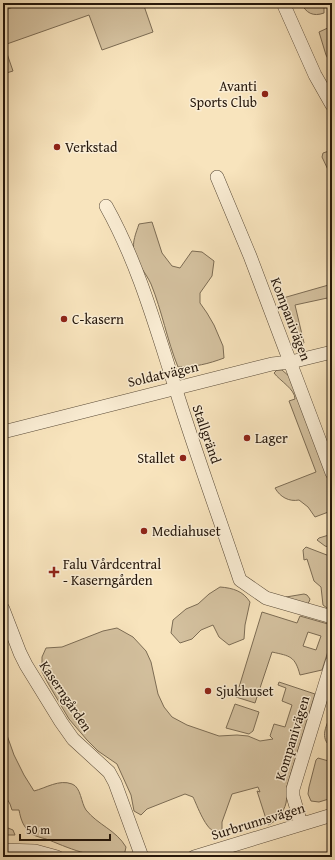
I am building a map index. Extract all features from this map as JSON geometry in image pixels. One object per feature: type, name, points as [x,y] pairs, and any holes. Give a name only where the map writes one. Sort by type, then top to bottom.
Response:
[{"type":"street","points":[[283,3],[315,75],[332,105]]},
{"type":"street","name":"Kompanivägen","points":[[217,177],[250,256],[332,473]]},
{"type":"street","name":"Stallgränd","points":[[106,206],[120,231],[156,325],[175,389],[240,580],[266,598],[332,617]]},
{"type":"street","name":"Soldatvägen","points":[[3,432],[136,397],[175,389],[272,364],[291,362],[332,352]]},
{"type":"street","name":"Kaserngården","points":[[3,609],[26,665],[61,722],[73,739],[109,772],[115,783],[142,857]]},
{"type":"street","name":"Kompanivägen","points":[[301,824],[293,796],[293,789],[332,662]]},
{"type":"street","name":"Surbrunnsvägen","points":[[194,857],[332,815]]},
{"type":"street","points":[[10,852],[35,851],[57,857]]},
{"type":"shaded area","points":[[23,3],[143,3],[153,32],[102,50],[89,15],[4,45],[13,71],[3,74],[3,11]]},
{"type":"shaded area","points":[[301,3],[322,3],[324,13],[316,15],[310,13]]},
{"type":"shaded area","points":[[332,26],[332,66],[326,55],[319,32]]},
{"type":"shaded area","points":[[332,150],[332,174],[330,174],[322,157],[323,153]]},
{"type":"shaded area","points":[[152,222],[162,253],[172,266],[180,268],[192,251],[202,252],[214,261],[212,276],[200,293],[200,303],[214,325],[223,346],[224,358],[201,365],[178,367],[151,284],[137,260],[134,251],[134,241],[139,224]]},
{"type":"shaded area","points":[[332,284],[332,297],[295,305],[304,343],[301,344],[283,298]]},
{"type":"shaded area","points":[[277,370],[282,370],[290,377],[299,398],[332,489],[332,513],[331,511],[315,517],[308,507],[299,500],[285,498],[279,494],[275,488],[316,472],[289,401],[295,399],[293,392],[274,373]]},
{"type":"shaded area","points":[[332,534],[332,548],[325,546],[317,540],[319,538]]},
{"type":"shaded area","points":[[306,547],[332,557],[332,609],[323,605],[321,587],[314,581],[307,559],[304,560],[303,550]]},
{"type":"shaded area","points":[[220,587],[229,588],[241,593],[250,602],[245,625],[244,639],[229,645],[219,637],[213,625],[201,630],[192,639],[180,643],[171,633],[173,620],[186,609],[198,604]]},
{"type":"shaded area","points":[[304,594],[310,599],[307,604],[285,598],[286,597]]},
{"type":"shaded area","points":[[262,612],[297,623],[300,616],[328,624],[332,627],[332,639],[322,670],[300,675],[294,660],[287,656],[272,652],[255,703],[236,697]],"holes":[[[308,632],[321,636],[316,650],[303,646]]]},
{"type":"shaded area","points":[[117,628],[133,637],[146,651],[151,662],[158,694],[164,707],[172,717],[187,725],[219,736],[248,736],[260,741],[273,739],[270,736],[274,724],[285,727],[292,705],[282,701],[286,688],[278,685],[279,682],[315,694],[287,786],[287,799],[285,806],[282,813],[274,822],[268,825],[257,791],[260,792],[258,787],[232,794],[222,822],[222,830],[217,832],[212,831],[205,823],[193,797],[185,794],[147,809],[141,815],[134,811],[131,795],[117,764],[98,751],[69,719],[42,672],[42,657],[46,648],[62,647],[103,631]]},
{"type":"shaded area","points":[[235,704],[259,712],[253,731],[249,734],[226,728]]},
{"type":"shaded area","points":[[332,711],[332,748],[325,740],[325,731]]},
{"type":"shaded area","points":[[3,724],[14,755],[34,791],[57,783],[67,783],[75,786],[86,810],[122,841],[126,847],[124,856],[104,857],[85,853],[36,836],[26,829],[19,810],[12,810],[3,792]]},
{"type":"shaded area","points":[[318,758],[332,762],[332,798],[319,802],[311,801],[308,794],[316,760]]},
{"type":"shaded area","points":[[3,826],[13,830],[15,835],[3,835]]},
{"type":"place","name":"Avanti Sports Club","points":[[265,94]]},
{"type":"place","name":"Verkstad","points":[[57,147]]},
{"type":"place","name":"C-kasern","points":[[64,319]]},
{"type":"place","name":"Lager","points":[[247,438]]},
{"type":"place","name":"Stallet","points":[[183,458]]},
{"type":"place","name":"Mediahuset","points":[[144,531]]},
{"type":"place","name":"Falu Vårdcentral - Kaserngården","points":[[54,572]]},
{"type":"place","name":"Sjukhuset","points":[[208,691]]}]
